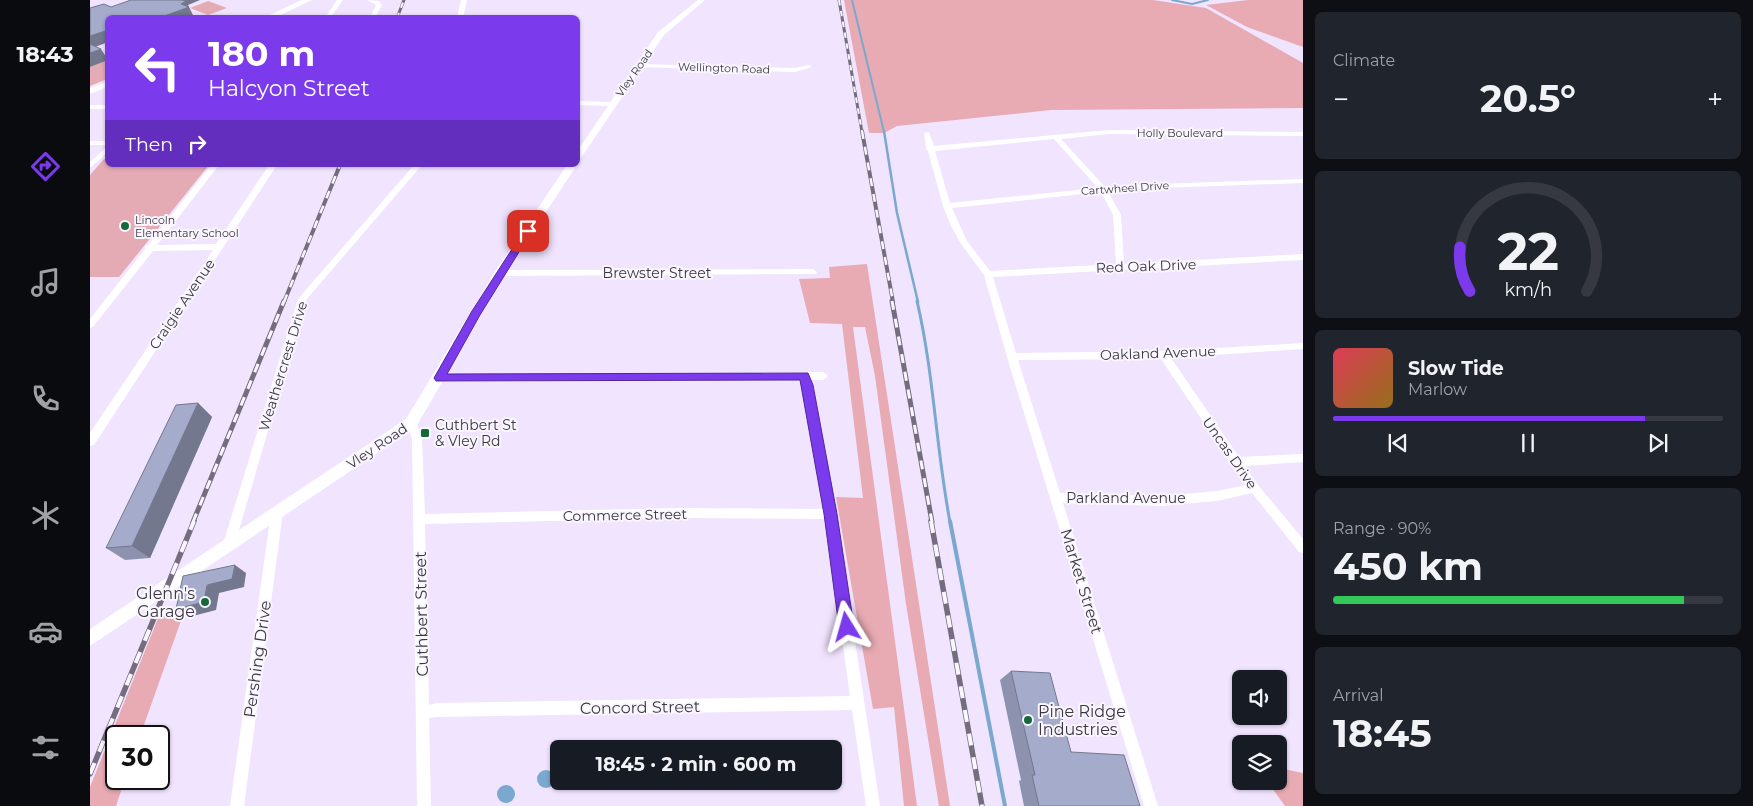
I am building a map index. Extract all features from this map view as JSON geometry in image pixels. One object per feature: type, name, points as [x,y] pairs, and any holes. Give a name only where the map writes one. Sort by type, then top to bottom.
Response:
[{"type":"main road","points":[[272,15],[308,0]]},
{"type":"main road","points":[[90,91],[105,85]]},
{"type":"street","points":[[329,15],[340,0]]},
{"type":"street","points":[[370,0],[377,2],[379,8],[374,15]]},
{"type":"street","points":[[461,15],[464,0]]},
{"type":"street","name":"Vley Road","points":[[580,153],[667,27],[702,0]]},
{"type":"street","points":[[282,15],[287,8]]},
{"type":"street","name":"Wellington Road","points":[[639,66],[795,70],[809,67]]},
{"type":"street","points":[[580,103],[612,104]]},
{"type":"street","points":[[90,107],[105,107]]},
{"type":"street","name":"Holly Boulevard","points":[[930,149],[1109,132],[1302,135]]},
{"type":"street","points":[[927,133],[947,206],[964,242],[988,274]]},
{"type":"street","points":[[1057,138],[1101,189],[1117,216],[1120,266]]},
{"type":"street","points":[[90,143],[105,143]]},
{"type":"street","points":[[90,166],[105,151]]},
{"type":"street","points":[[90,325],[212,167]]},
{"type":"street","name":"Craigie Avenue","points":[[90,442],[272,167]]},
{"type":"street","name":"Weathercrest Drive","points":[[229,544],[302,299],[412,167]]},
{"type":"street","name":"Vley Road","points":[[90,638],[411,423],[440,378],[500,273],[571,167]]},
{"type":"street","name":"Cartwheel Drive","points":[[947,206],[1101,189],[1164,185],[1303,181]]},
{"type":"street","points":[[148,248],[220,247]]},
{"type":"street","name":"Red Oak Drive","points":[[988,274],[1303,257]]},
{"type":"street","name":"Brewster Street","points":[[500,273],[813,272]]},
{"type":"street","name":"Market Street","points":[[988,274],[1151,806]]},
{"type":"street","name":"Oakland Avenue","points":[[1012,357],[1164,354],[1303,346]]},
{"type":"street","name":"Uncas Drive","points":[[1164,354],[1234,462],[1303,548]]},
{"type":"street","points":[[804,376],[808,385],[830,514],[873,806]]},
{"type":"street","points":[[440,378],[822,376]]},
{"type":"street","name":"Cuthbert Street","points":[[411,423],[417,438],[420,519],[424,806]]},
{"type":"street","points":[[1234,462],[1303,458]]},
{"type":"street","name":"Parkland Avenue","points":[[1057,498],[1161,501],[1217,496],[1254,488]]},
{"type":"street","name":"Pershing Drive","points":[[237,806],[277,512]]},
{"type":"street","name":"Commerce Street","points":[[420,519],[671,513],[830,514]]},
{"type":"street","name":"Concord Street","points":[[422,714],[437,710],[858,703]]},
{"type":"shaded area","points":[[844,0],[1153,0],[1206,8],[1303,63],[1303,108],[1051,110],[897,126],[884,133],[869,133]]},
{"type":"shaded area","points":[[1248,0],[1303,0],[1303,47],[1247,27],[1206,5]]},
{"type":"shaded area","points":[[208,1],[227,8],[208,15],[190,8]]},
{"type":"shaded area","points":[[105,61],[105,80],[90,86],[90,67]]},
{"type":"shaded area","name":"Lincoln Elementary School","points":[[104,159],[105,167],[207,167],[119,277],[90,277],[90,175]]},
{"type":"shaded area","points":[[867,264],[950,806],[939,806],[906,604],[875,376],[865,327],[853,327],[917,806],[904,806],[894,707],[873,709],[836,497],[863,498],[842,324],[810,323],[799,279],[830,278],[829,267]]},
{"type":"shaded area","points":[[183,615],[144,725],[115,725],[159,616]]},
{"type":"shaded area","points":[[105,750],[105,790],[121,790],[116,806],[90,806],[90,787]]},
{"type":"shaded area","points":[[1287,770],[1303,773],[1303,806],[1285,806],[1273,790],[1287,790]]},
{"type":"water","points":[[543,771],[549,771],[550,786],[546,788],[540,785],[537,779]]},
{"type":"water","points":[[502,785],[510,785],[515,790],[513,801],[502,803],[497,798],[497,790]]},
{"type":"building","points":[[131,0],[182,0],[186,1],[181,4],[189,7],[167,15],[105,15],[105,31],[90,36],[90,8],[104,4],[111,7]]},
{"type":"building","points":[[90,44],[101,49],[90,53]]},
{"type":"building","points":[[198,403],[132,546],[106,548],[176,405]]},
{"type":"building","points":[[235,565],[232,579],[207,585],[204,602],[176,609],[183,576]]},
{"type":"building","name":"Pine Ridge Industries","points":[[1011,671],[1050,673],[1071,752],[1124,755],[1140,806],[1039,806],[1032,775],[1035,775]]},
{"type":"waterway","points":[[852,0],[884,132]]},
{"type":"waterway","points":[[1172,0],[1192,4],[1208,0]]},
{"type":"waterway","points":[[884,131],[897,213],[918,302]]},
{"type":"waterway","points":[[917,301],[923,328],[950,522]]},
{"type":"waterway","points":[[950,521],[1005,806]]},
{"type":"railway","points":[[398,15],[404,0]]},
{"type":"railway","points":[[839,0],[862,132]]},
{"type":"railway","points":[[862,131],[893,302]]},
{"type":"railway","points":[[284,302],[339,167]]},
{"type":"railway","points":[[193,522],[284,301]]},
{"type":"railway","points":[[892,301],[932,522]]},
{"type":"railway","points":[[90,774],[194,521]]},
{"type":"railway","points":[[931,521],[982,806]]},
{"type":"place","name":"Lincoln Elementary School","points":[[125,226]]},
{"type":"place","name":"Cuthbert St & Vley Rd","points":[[425,433]]},
{"type":"place","name":"Glenn's Garage","points":[[205,602]]},
{"type":"place","name":"Pine Ridge Industries","points":[[1028,720]]},
{"type":"route","points":[[528,231],[475,313],[440,378],[804,376],[808,385],[847,627]]}]
